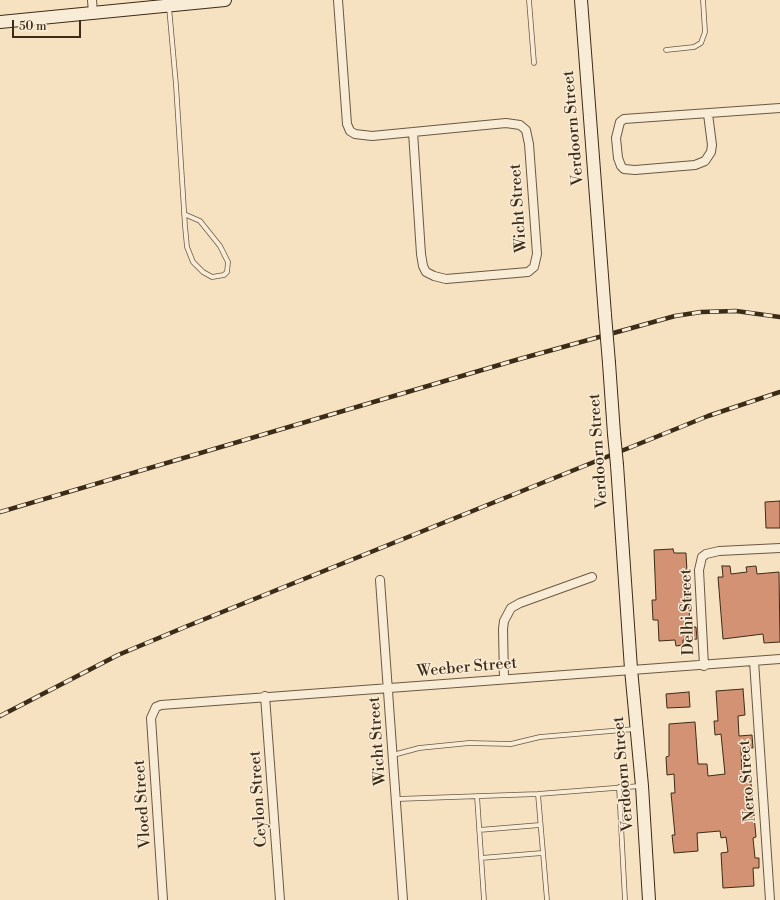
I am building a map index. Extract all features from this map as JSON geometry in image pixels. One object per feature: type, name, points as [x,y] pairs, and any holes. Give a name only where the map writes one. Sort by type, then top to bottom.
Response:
[{"type":"street","points":[[92,0],[93,13]]},
{"type":"street","points":[[0,22],[218,0]]},
{"type":"street","name":"Wicht Street","points":[[338,0],[348,128],[355,134],[361,136],[506,123],[520,125],[526,130],[529,144],[537,254],[534,267],[528,272],[446,279],[426,272],[423,266],[421,254],[413,132]]},
{"type":"street","name":"Verdoorn Street","points":[[581,0],[642,786],[649,900]]},
{"type":"street","points":[[708,114],[712,145],[711,152],[705,161],[695,165],[635,170],[624,169],[621,166],[616,138],[620,122],[624,119],[672,114],[708,114],[780,108]]},
{"type":"street","name":"Delhi Street","points":[[704,666],[699,570],[702,557],[706,554],[719,551],[780,548]]},
{"type":"street","points":[[504,679],[503,629],[504,620],[511,608],[520,603],[592,577]]},
{"type":"street","name":"Wicht Street","points":[[380,580],[394,755],[403,900]]},
{"type":"street","name":"Weeber Street","points":[[156,707],[168,704],[265,696],[388,689],[632,669],[704,666],[780,659]]},
{"type":"street","name":"Nero Street","points":[[754,661],[770,900]]},
{"type":"street","name":"Ceylon Street","points":[[265,696],[280,900]]},
{"type":"street","name":"Vloed Street","points":[[156,707],[151,718],[163,900]]},
{"type":"street","points":[[770,900],[780,899]]},
{"type":"lane","points":[[529,0],[534,63]]},
{"type":"lane","points":[[666,50],[694,47],[701,43],[704,32],[703,0]]},
{"type":"lane","points":[[168,6],[176,85],[184,214],[186,242],[190,258],[195,266],[202,272],[212,276],[224,275],[228,268],[228,262],[218,242],[200,221],[184,214]]},
{"type":"lane","points":[[394,755],[419,748],[469,743],[511,744],[540,737],[637,729]]},
{"type":"lane","points":[[397,799],[538,794],[642,786]]},
{"type":"lane","points":[[619,787],[625,900]]},
{"type":"lane","points":[[538,794],[546,900]]},
{"type":"lane","points":[[477,796],[484,900]]},
{"type":"lane","points":[[479,830],[540,825]]},
{"type":"lane","points":[[481,858],[542,853]]},
{"type":"building","points":[[780,501],[780,528],[766,528],[765,502]]},
{"type":"building","points":[[673,549],[674,553],[686,553],[690,627],[696,627],[697,639],[683,640],[683,645],[676,646],[675,640],[659,641],[658,620],[653,620],[652,600],[656,600],[654,550]]},
{"type":"building","points":[[722,566],[730,566],[731,574],[747,572],[746,567],[756,566],[757,574],[779,572],[780,642],[764,643],[763,634],[723,639],[718,577],[723,577]]},
{"type":"building","points":[[743,689],[745,715],[738,716],[739,736],[752,735],[753,748],[741,748],[742,773],[750,773],[756,837],[753,838],[755,858],[759,858],[759,868],[753,868],[754,886],[723,888],[721,853],[728,852],[726,837],[721,838],[720,831],[697,833],[698,851],[674,853],[672,835],[675,835],[671,793],[675,793],[674,774],[667,775],[666,757],[669,756],[669,724],[695,722],[698,764],[707,764],[708,776],[725,774],[721,734],[715,735],[714,721],[718,721],[716,691]]},
{"type":"building","points":[[689,692],[690,707],[667,708],[666,694]]},
{"type":"railway","points":[[0,512],[516,360],[675,316],[701,312],[736,311],[780,317]]},
{"type":"railway","points":[[0,716],[118,655],[185,627],[708,416],[780,392]]}]
